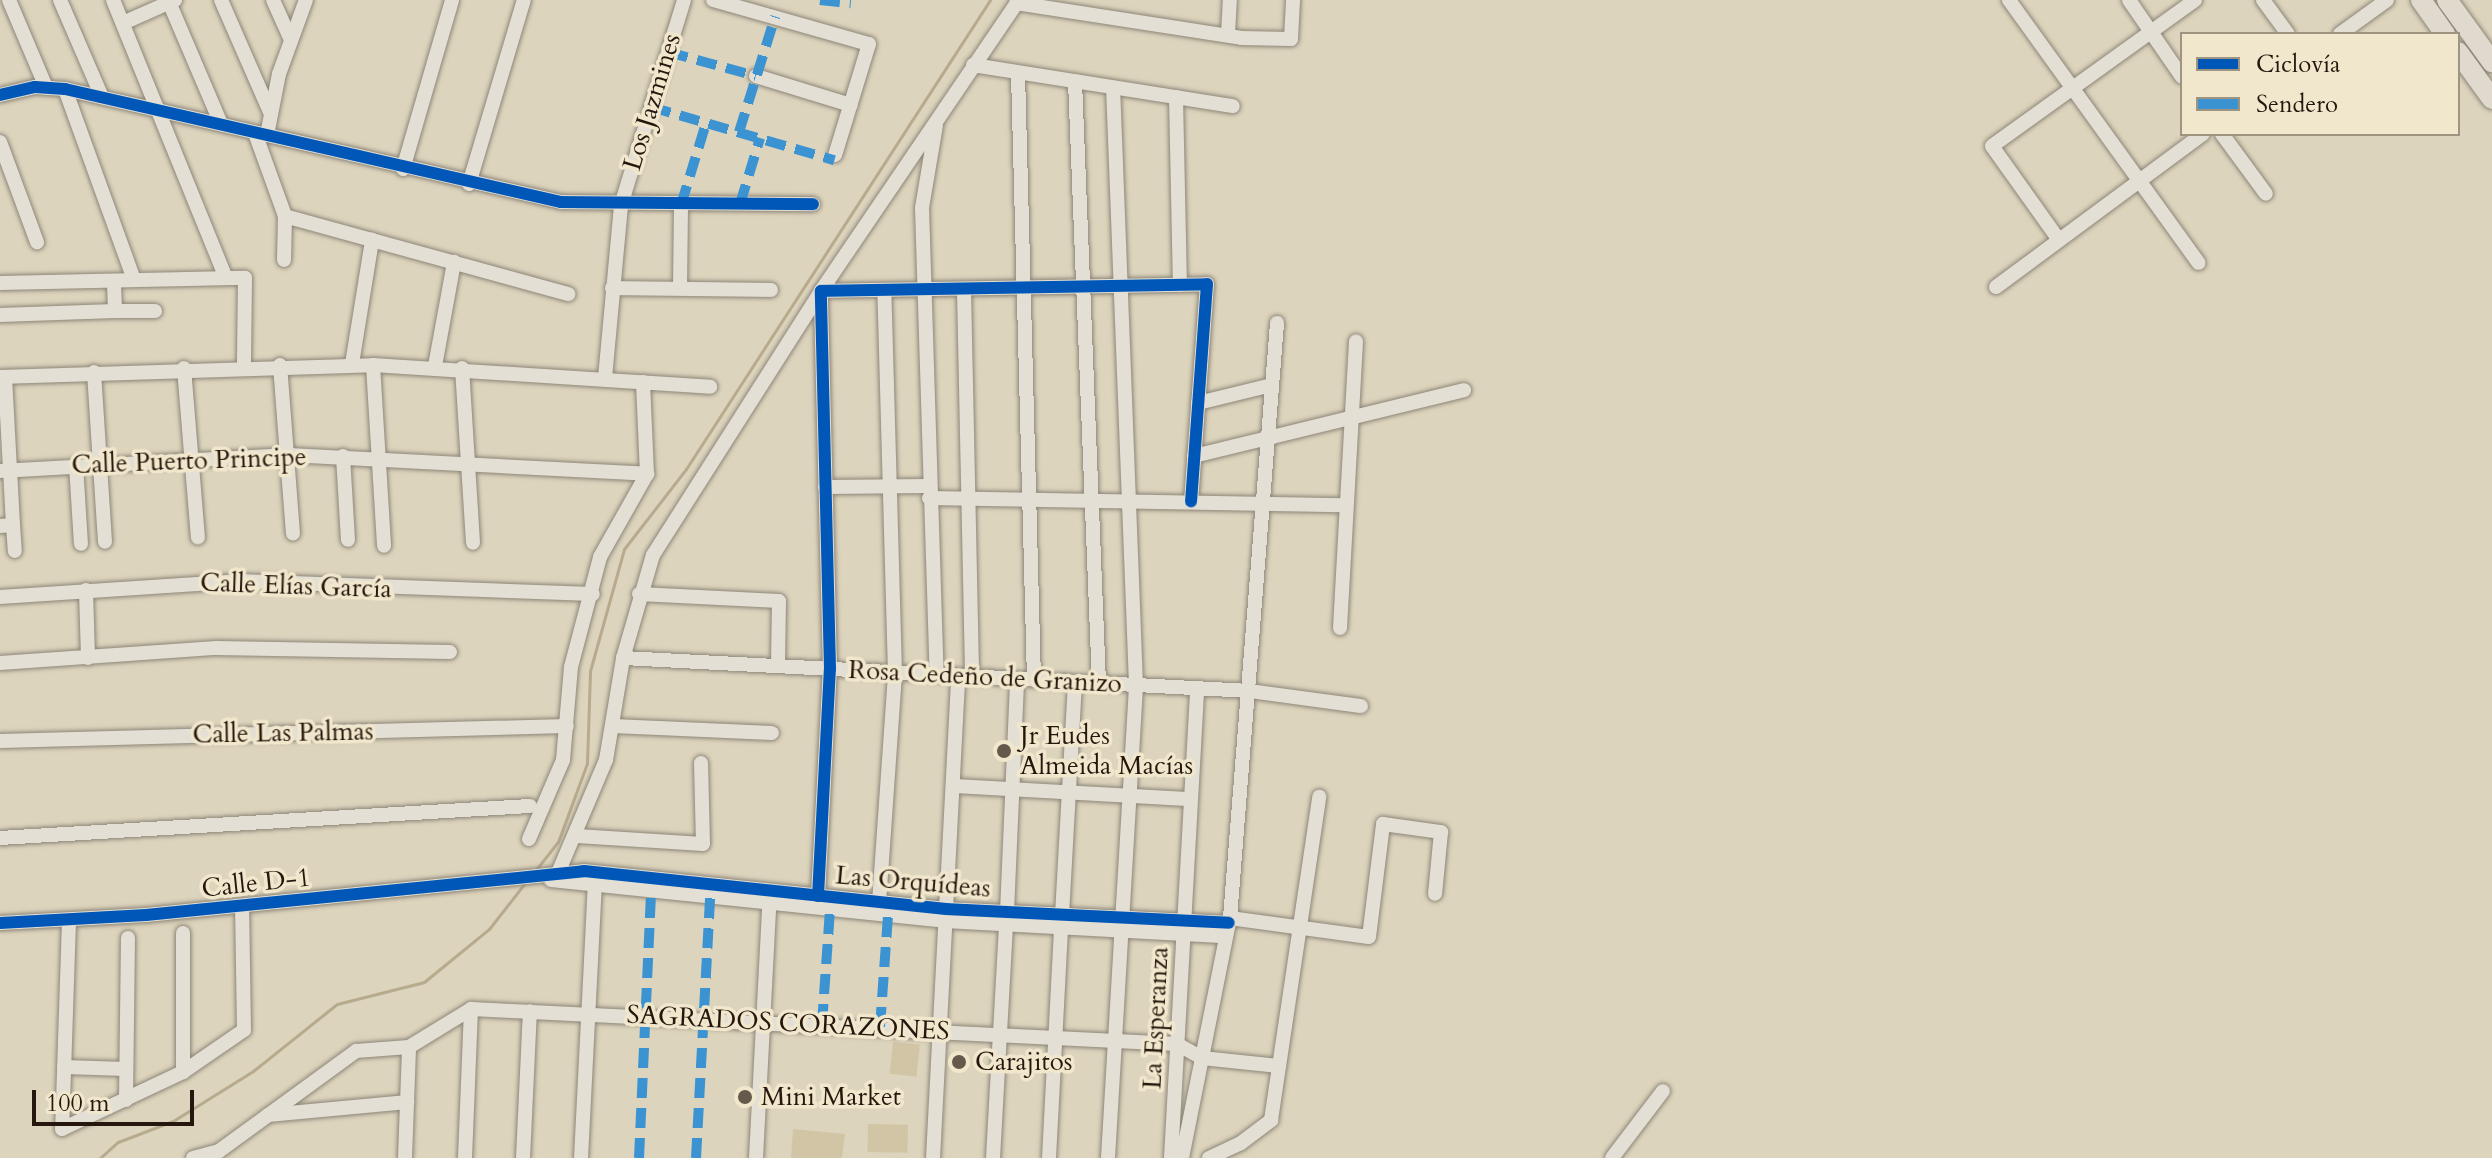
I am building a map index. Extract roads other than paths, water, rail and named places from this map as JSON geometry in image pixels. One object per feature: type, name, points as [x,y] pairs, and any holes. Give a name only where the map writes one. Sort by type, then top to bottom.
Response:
[{"type":"highway","points":[[2421,0],[2444,32]]},
{"type":"highway","points":[[2447,0],[2492,62]]},
{"type":"highway","points":[[2460,55],[2491,96]]},
{"type":"street","points":[[60,0],[102,97]]},
{"type":"street","points":[[113,0],[226,278]]},
{"type":"street","points":[[221,0],[270,112]]},
{"type":"street","points":[[273,0],[291,40]]},
{"type":"street","points":[[284,260],[285,216],[261,134],[306,0]]},
{"type":"street","points":[[403,169],[452,0]]},
{"type":"street","points":[[469,184],[524,0]]},
{"type":"street","name":"Los Jazmines","points":[[605,378],[621,205],[684,0]]},
{"type":"street","points":[[713,0],[869,44],[835,155]]},
{"type":"street","points":[[1228,35],[1230,0]]},
{"type":"street","points":[[553,875],[577,836],[613,726],[623,658],[639,594],[653,555],[821,291],[1017,2],[1228,35],[1291,39],[1293,0]]},
{"type":"street","points":[[2009,0],[2199,263]]},
{"type":"street","points":[[2129,0],[2180,74]]},
{"type":"street","points":[[2059,240],[1992,146],[2195,0]]},
{"type":"street","points":[[2263,0],[2287,32]]},
{"type":"street","points":[[2343,32],[2387,0]]},
{"type":"street","points":[[123,23],[172,1],[221,124]]},
{"type":"street","points":[[15,2],[46,87]]},
{"type":"street","points":[[973,65],[1233,106]]},
{"type":"street","points":[[1018,73],[1034,680]]},
{"type":"street","points":[[756,76],[851,105]]},
{"type":"street","points":[[1075,81],[1099,683]]},
{"type":"street","points":[[0,95],[46,87],[65,89],[403,169],[561,202],[621,205],[813,204]]},
{"type":"street","points":[[1108,1158],[1126,795],[1135,685],[1113,87]]},
{"type":"street","points":[[65,89],[134,280]]},
{"type":"street","points":[[1176,97],[1180,285]]},
{"type":"street","points":[[937,675],[928,492],[922,208],[938,117]]},
{"type":"street","points":[[1996,287],[2200,136]]},
{"type":"street","points":[[2223,136],[2266,194]]},
{"type":"street","points":[[0,142],[37,242]]},
{"type":"street","points":[[680,288],[681,205]]},
{"type":"street","points":[[285,216],[568,294]]},
{"type":"street","points":[[352,364],[372,240]]},
{"type":"street","points":[[435,366],[454,262]]},
{"type":"street","points":[[0,283],[245,278],[244,366]]},
{"type":"street","points":[[114,281],[115,311]]},
{"type":"street","points":[[821,291],[1207,284],[1191,501]]},
{"type":"street","points":[[612,288],[771,290]]},
{"type":"street","points":[[879,903],[895,673],[884,290]]},
{"type":"street","points":[[933,1158],[953,786],[965,676],[967,498],[964,290]]},
{"type":"street","points":[[818,896],[830,669],[821,291]]},
{"type":"street","points":[[0,315],[155,311]]},
{"type":"street","points":[[1182,1158],[1228,926],[1250,691],[1277,323]]},
{"type":"street","points":[[1340,628],[1356,341]]},
{"type":"street","points":[[15,551],[7,525],[3,377],[352,364],[435,366],[710,387]]},
{"type":"street","points":[[280,365],[293,534]]},
{"type":"street","points":[[373,365],[384,546]]},
{"type":"street","points":[[184,368],[198,537]]},
{"type":"street","points":[[462,368],[473,543]]},
{"type":"street","points":[[94,372],[105,542]]},
{"type":"street","points":[[529,839],[558,775],[567,726],[571,667],[607,539],[647,474],[643,382]]},
{"type":"street","points":[[1198,403],[1272,385]]},
{"type":"street","points":[[1194,456],[1464,390]]},
{"type":"street","name":"Calle Puerto Principe","points":[[5,470],[191,457],[289,455],[647,474]]},
{"type":"street","points":[[343,456],[348,540]]},
{"type":"street","points":[[76,465],[81,544]]},
{"type":"street","points":[[825,487],[889,487],[967,498],[1346,505]]},
{"type":"street","name":"Calle Elías García","points":[[0,597],[238,581],[593,594]]},
{"type":"street","points":[[86,590],[88,658]]},
{"type":"street","points":[[639,594],[779,601],[778,666]]},
{"type":"street","points":[[0,663],[216,648],[450,652]]},
{"type":"street","name":"Rosa Cedeño de Granizo","points":[[623,658],[1250,691],[1361,706]]},
{"type":"street","points":[[993,1158],[1017,679]]},
{"type":"street","points":[[1049,1158],[1075,682]]},
{"type":"street","name":"La Esperanza","points":[[1171,1158],[1197,689]]},
{"type":"street","name":"Calle Las Palmas","points":[[0,741],[567,726]]},
{"type":"street","points":[[613,726],[772,733]]},
{"type":"street","points":[[577,836],[703,844],[701,763]]},
{"type":"street","points":[[953,786],[1189,799]]},
{"type":"street","points":[[1209,1158],[1241,1143],[1271,1120],[1319,797]]},
{"type":"street","points":[[0,838],[530,806]]},
{"type":"street","name":"Las Orquídeas","points":[[553,875],[593,871],[770,896],[945,915],[1183,927],[1301,926],[1369,937],[1383,824],[1441,832],[1435,894]]},
{"type":"street","name":"Las Orquídeas","points":[[553,875],[595,883],[770,896],[818,896],[945,915]]},
{"type":"street","name":"Calle D-1","points":[[0,923],[69,921],[242,906],[553,875]]},
{"type":"street","points":[[581,1158],[595,883]]},
{"type":"street","points":[[756,1158],[770,896]]},
{"type":"street","points":[[69,921],[62,1129],[183,1072],[244,1030],[242,906]]},
{"type":"street","points":[[183,933],[183,1072]]},
{"type":"street","points":[[126,1100],[128,938]]},
{"type":"street","points":[[193,1158],[219,1155],[267,1115],[356,1051],[409,1047],[471,1009]]},
{"type":"street","points":[[465,1158],[471,1009]]},
{"type":"street","name":"SAGRADOS CORAZONES","points":[[471,1009],[1177,1044]]},
{"type":"street","points":[[523,1158],[530,1011]]},
{"type":"street","points":[[1177,1044],[1202,1058],[1279,1066]]},
{"type":"street","points":[[405,1158],[409,1047]]},
{"type":"street","points":[[64,1067],[126,1069]]},
{"type":"street","points":[[1612,1158],[1663,1091]]},
{"type":"street","points":[[267,1115],[407,1102]]},
{"type":"waterway","points":[[535,871],[558,842],[587,763],[590,671],[624,549],[686,469],[990,0]]},
{"type":"waterway","points":[[100,1158],[118,1142],[173,1121],[253,1071],[337,1004],[424,982],[489,929],[525,883]]},
{"type":"place","name":"Jr Eudes Almeida Macías","points":[[1004,751]]},
{"type":"place","name":"Carajitos","points":[[959,1062]]},
{"type":"place","name":"Mini Market","points":[[745,1097]]}]
